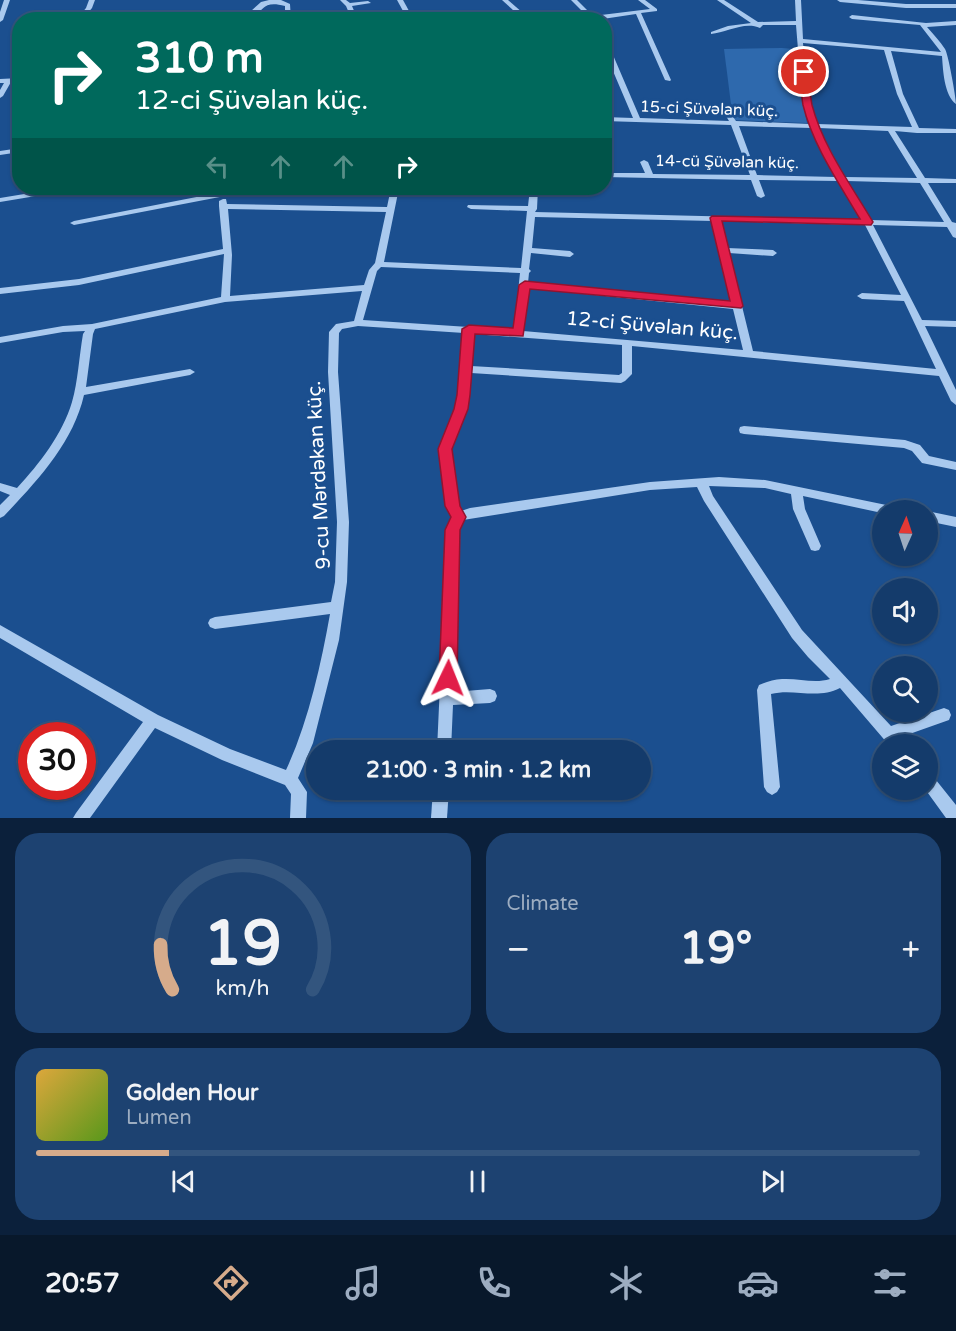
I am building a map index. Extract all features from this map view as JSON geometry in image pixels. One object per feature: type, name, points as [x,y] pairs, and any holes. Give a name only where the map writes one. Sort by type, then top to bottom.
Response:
[{"type":"street","points":[[1,17],[7,0]]},
{"type":"street","points":[[253,12],[263,3],[276,0],[288,5],[288,12]]},
{"type":"street","points":[[343,0],[349,5],[352,12]]},
{"type":"street","points":[[505,0],[519,12]]},
{"type":"street","points":[[574,0],[587,12]]},
{"type":"street","points":[[612,15],[656,9],[641,0]]},
{"type":"street","points":[[720,0],[760,27]]},
{"type":"street","points":[[798,0],[807,104],[815,126],[920,323],[956,401]]},
{"type":"street","points":[[836,0],[906,6],[956,6]]},
{"type":"street","points":[[349,5],[368,3]]},
{"type":"street","points":[[638,12],[668,80]]},
{"type":"street","points":[[852,17],[924,24],[956,23]]},
{"type":"street","points":[[713,33],[719,29],[800,23]]},
{"type":"street","points":[[924,24],[923,27],[941,45],[945,54],[948,80],[956,102]]},
{"type":"street","points":[[801,41],[945,54]]},
{"type":"street","points":[[887,49],[900,94],[917,131]]},
{"type":"street","points":[[612,60],[637,120]]},
{"type":"street","points":[[0,96],[4,81]]},
{"type":"street","points":[[726,111],[737,129],[762,196]]},
{"type":"street","name":"15-ci Şüvəlan küç.","points":[[612,119],[956,131]]},
{"type":"street","points":[[891,130],[921,181],[953,224],[956,235]]},
{"type":"street","points":[[644,162],[650,176]]},
{"type":"street","name":"14-cü Şüvəlan küç.","points":[[612,175],[956,181]]},
{"type":"street","points":[[0,200],[30,195]]},
{"type":"street","points":[[74,223],[204,195]]},
{"type":"street","points":[[223,195],[228,251],[225,299]]},
{"type":"street","points":[[358,323],[373,270],[380,264],[393,195]]},
{"type":"street","points":[[518,333],[527,271],[534,195]]},
{"type":"street","points":[[223,206],[390,210]]},
{"type":"street","points":[[471,207],[533,212],[953,224]]},
{"type":"street","points":[[716,218],[748,352]]},
{"type":"street","points":[[529,250],[570,254]]},
{"type":"street","points":[[724,250],[773,253]]},
{"type":"street","points":[[0,291],[87,281],[228,251]]},
{"type":"street","points":[[380,264],[527,271]]},
{"type":"street","points":[[525,285],[737,306]]},
{"type":"street","points":[[0,340],[63,329],[92,327],[225,299],[368,288]]},
{"type":"street","points":[[862,296],[907,298]]},
{"type":"street","name":"12-ci Şüvəlan küç.","points":[[358,323],[469,329],[748,352],[943,372]]},
{"type":"street","name":"9-cu Mərdəkan küç.","points":[[290,779],[306,743],[338,607],[344,543],[333,372],[333,336],[335,328],[358,323]]},
{"type":"street","points":[[920,323],[956,324]]},
{"type":"street","points":[[0,513],[42,466],[75,410],[80,392],[88,334],[92,327]]},
{"type":"street","points":[[445,740],[453,530],[458,517],[453,506],[445,449],[461,409],[469,329]]},
{"type":"street","points":[[464,369],[621,379],[627,374],[627,342]]},
{"type":"street","points":[[80,392],[190,372]]},
{"type":"street","points":[[744,430],[905,444],[916,448],[926,460],[956,466]]},
{"type":"street","points":[[458,517],[563,498],[650,486],[701,482],[750,482],[872,506]]},
{"type":"street","points":[[701,482],[708,498],[797,634],[889,734]]},
{"type":"street","points":[[0,487],[20,493]]},
{"type":"street","points":[[796,490],[799,508],[815,546]]},
{"type":"street","points":[[938,518],[956,522]]},
{"type":"street","points":[[215,623],[338,607]]},
{"type":"street","points":[[0,631],[153,720],[227,755],[290,779],[299,792],[298,818]]},
{"type":"street","points":[[772,787],[764,690],[772,686],[825,689],[841,680]]},
{"type":"street","points":[[447,699],[490,696]]},
{"type":"street","points":[[904,734],[944,715]]},
{"type":"street","points":[[81,818],[153,720]]},
{"type":"street","points":[[938,794],[956,818]]},
{"type":"street","points":[[439,818],[440,800]]},
{"type":"shaded area","points":[[724,49],[794,49],[807,123],[733,120]]},
{"type":"route","points":[[448,678],[453,526],[458,517],[453,506],[445,449],[461,409],[464,395],[464,369],[469,329],[518,333],[525,285],[737,306],[716,218],[867,222],[831,161],[815,126],[807,104],[804,72]]}]
